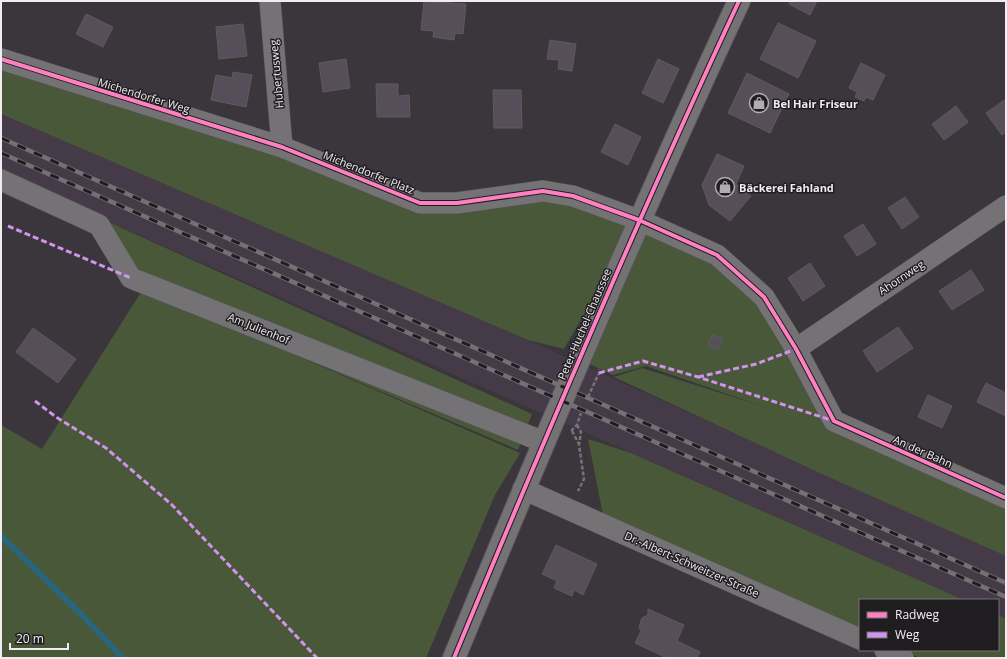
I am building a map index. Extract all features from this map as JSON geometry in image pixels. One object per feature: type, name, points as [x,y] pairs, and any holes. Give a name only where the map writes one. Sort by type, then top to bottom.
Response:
[{"type":"street","name":"Hubertusweg","points":[[270,1],[282,146]]},
{"type":"street","name":"Peter-Huchel-Chaussee","points":[[454,658],[523,489],[639,220],[739,1]]},
{"type":"street","name":"Michendorfer Weg","points":[[1,59],[282,146]]},
{"type":"street","name":"Michendorfer Platz","points":[[282,146],[420,203],[457,204],[543,192],[573,196],[639,220],[717,255],[764,297],[796,349],[834,421]]},
{"type":"street","name":"Am Julienhof","points":[[1,180],[99,225],[131,278],[544,442]]},
{"type":"street","name":"Ahornweg","points":[[796,349],[1006,206]]},
{"type":"street","name":"An der Bahn","points":[[834,421],[1006,498]]},
{"type":"street","name":"Dr.-Albert-Schweitzer-Straße","points":[[523,489],[859,639]]},
{"type":"street","points":[[887,651],[903,658]]},
{"type":"path","points":[[567,509],[584,479],[580,445],[581,432],[577,425]]},
{"type":"path","points":[[571,431],[580,445]]},
{"type":"shaded area","points":[[1,114],[528,340],[1006,556],[1006,619],[999,616],[999,599],[962,599],[1,174]]},
{"type":"green space","points":[[1,59],[420,203],[573,196],[639,220],[564,349],[528,340],[1,114]]},
{"type":"green space","points":[[102,219],[532,414],[518,450],[279,348],[520,453],[495,495],[426,658],[1,658],[1,425],[42,449],[143,289]]},
{"type":"green space","points":[[641,228],[714,259],[762,302],[835,430],[1006,507],[1006,556],[822,474],[614,377],[642,368],[765,407],[646,366],[613,375],[583,361]]},
{"type":"green space","points":[[588,439],[631,453],[962,599],[859,599],[859,632],[604,520]]},
{"type":"green space","points":[[999,616],[1006,619],[1006,658],[920,658],[903,651],[999,651]]},
{"type":"building","points":[[424,1],[466,4],[463,34],[455,33],[454,40],[433,37],[434,31],[421,30]]},
{"type":"building","points":[[790,1],[817,1],[810,15],[789,4]]},
{"type":"building","points":[[86,14],[113,27],[103,47],[76,34]]},
{"type":"building","points":[[778,23],[816,41],[798,78],[760,59]]},
{"type":"building","points":[[243,24],[247,56],[219,59],[216,27]]},
{"type":"building","points":[[550,40],[576,44],[572,71],[558,69],[559,60],[547,59]]},
{"type":"building","points":[[346,59],[350,88],[323,92],[319,63]]},
{"type":"building","points":[[658,59],[679,69],[663,103],[642,93]]},
{"type":"building","points":[[861,63],[885,75],[873,100],[866,97],[864,101],[855,97],[857,92],[849,88]]},
{"type":"building","points":[[233,72],[252,75],[246,107],[211,100],[216,75],[232,78]]},
{"type":"building","name":"Bel Hair Friseur","points":[[747,73],[789,94],[770,133],[728,113]]},
{"type":"building","points":[[376,84],[398,84],[398,96],[409,95],[410,117],[377,117]]},
{"type":"building","points":[[493,90],[521,90],[522,128],[494,128]]},
{"type":"building","points":[[1006,99],[1006,132],[1002,135],[986,113]]},
{"type":"building","points":[[956,106],[968,122],[944,140],[932,124]]},
{"type":"building","points":[[615,124],[641,137],[628,165],[601,152]]},
{"type":"building","points":[[717,154],[744,166],[736,184],[751,196],[730,221],[709,205],[702,185]]},
{"type":"building","points":[[905,197],[919,217],[902,229],[888,208]]},
{"type":"building","points":[[863,224],[876,244],[857,256],[844,236]]},
{"type":"building","points":[[810,263],[825,286],[803,301],[788,278]]},
{"type":"building","points":[[971,270],[984,290],[952,310],[939,291]]},
{"type":"building","points":[[898,327],[913,348],[877,372],[863,351]]},
{"type":"building","points":[[33,328],[76,359],[58,383],[16,352]]},
{"type":"building","points":[[713,335],[723,339],[718,350],[708,345]]},
{"type":"building","points":[[986,383],[1006,393],[1006,416],[977,402]]},
{"type":"building","points":[[928,395],[952,406],[942,428],[918,417]]},
{"type":"building","points":[[556,545],[597,564],[583,595],[574,590],[572,596],[554,588],[557,581],[542,574]]},
{"type":"building","points":[[648,609],[684,625],[677,641],[700,652],[697,658],[667,658],[635,643],[641,631],[639,627],[642,618],[648,615]]},
{"type":"waterway","points":[[1,536],[78,611],[123,658]]},
{"type":"railway","points":[[1,138],[1006,583]]},
{"type":"railway","points":[[1,153],[1006,597]]},
{"type":"marked path","points":[[8,226],[131,278]]},
{"type":"marked path","points":[[698,377],[756,364],[796,349]]},
{"type":"marked path","points":[[599,373],[643,361],[698,377],[834,421]]},
{"type":"marked path","points":[[35,401],[56,417],[106,448],[171,504],[317,658]]},
{"type":"cycle path","points":[[454,658],[593,328],[701,82],[739,1]]},
{"type":"cycle path","points":[[1,59],[282,147],[420,203],[457,203],[543,191],[573,196],[639,220],[717,255],[764,297],[796,349],[834,421],[1006,498]]},
{"type":"place","name":"Bel Hair Friseur","points":[[759,103]]},
{"type":"place","name":"Bäckerei Fahland","points":[[725,187]]}]
